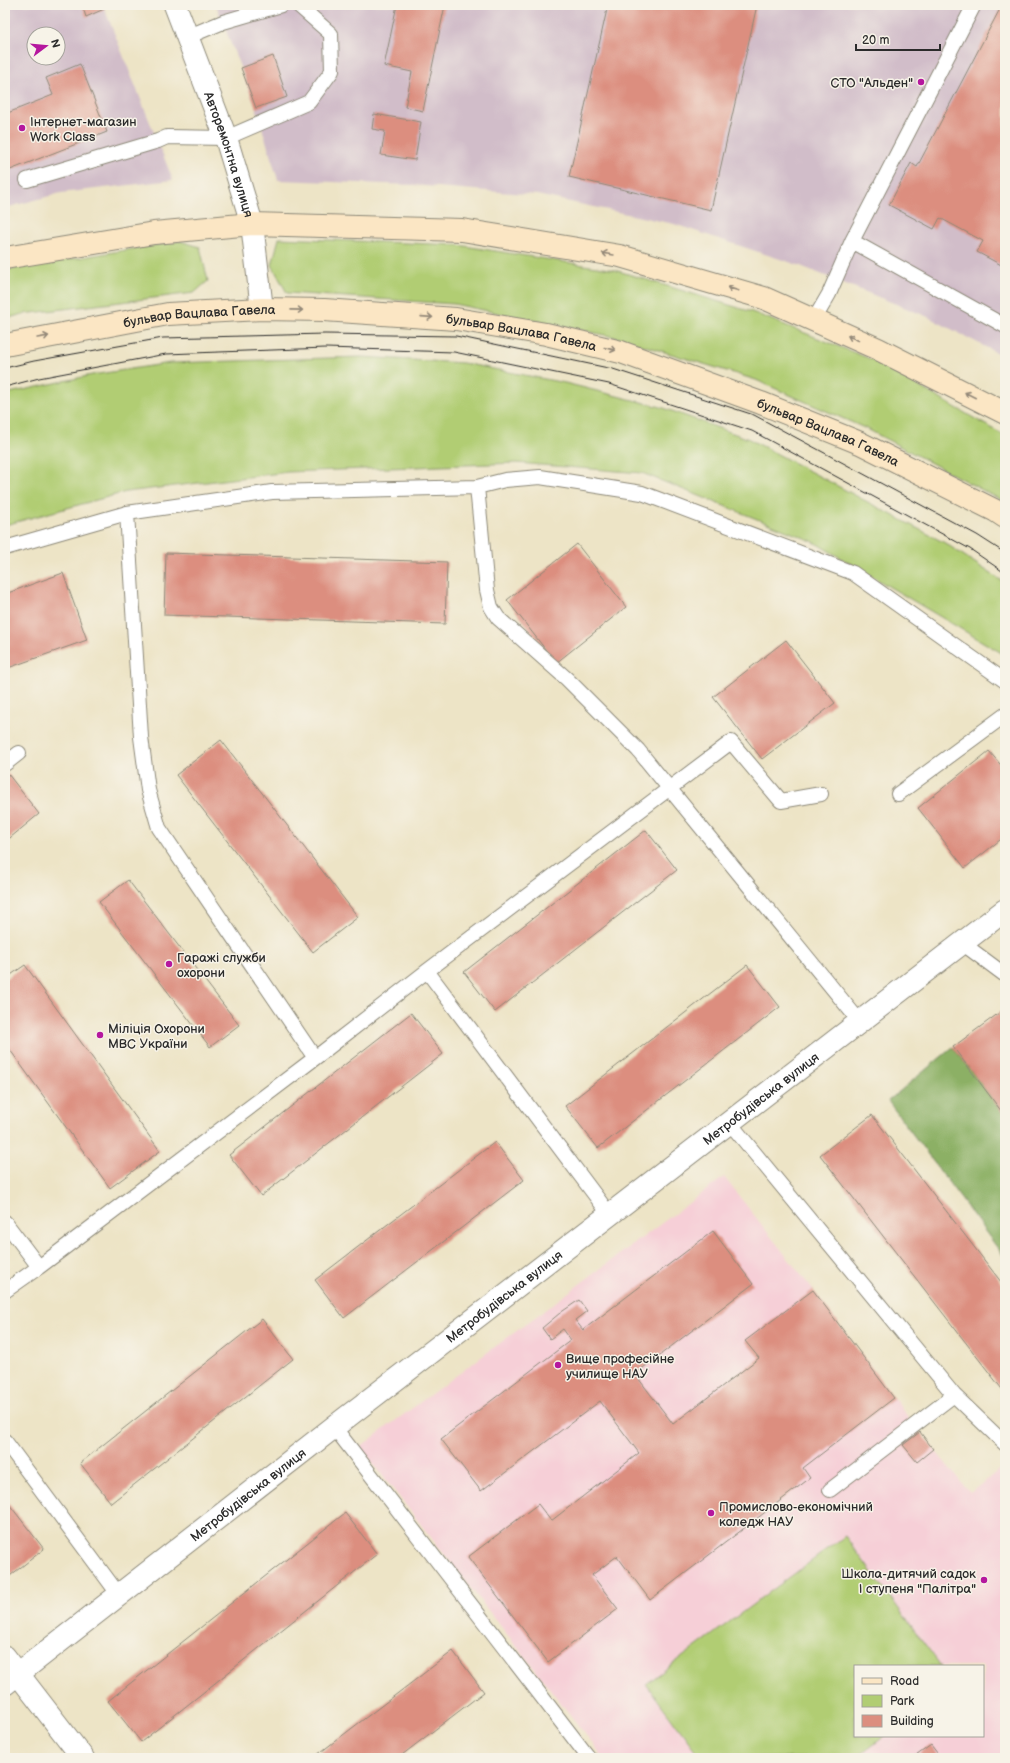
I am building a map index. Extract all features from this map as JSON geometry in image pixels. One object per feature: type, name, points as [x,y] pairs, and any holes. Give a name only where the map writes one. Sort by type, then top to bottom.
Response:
[{"type":"main road","points":[[5,258],[154,233],[252,224],[462,230],[620,256],[764,298],[878,349],[1005,413]]},
{"type":"main road","name":"бульвар Вацлава Гавела","points":[[5,345],[168,314],[262,310],[324,310],[456,319],[546,334],[621,352],[760,403],[860,443],[996,511],[1005,517]]},
{"type":"street","name":"Авторемонтна вулиця","points":[[175,5],[226,138],[252,224],[262,310]]},
{"type":"street","name":"Метробудівська вулиця","points":[[9,1672],[119,1595],[334,1427],[1005,910]]},
{"type":"street","points":[[9,1672],[83,1758]]},
{"type":"lane","points":[[187,37],[222,22],[281,5]]},
{"type":"lane","points":[[27,180],[168,137],[226,138],[309,102],[332,72],[331,34],[298,5]]},
{"type":"lane","points":[[814,320],[829,294],[852,241],[974,5]]},
{"type":"lane","points":[[852,241],[1005,326]]},
{"type":"lane","points":[[5,548],[127,513],[272,492],[477,487],[505,480],[540,477],[642,493],[853,573],[1005,681]]},
{"type":"lane","points":[[477,487],[487,590],[491,607],[498,618],[567,679],[638,750],[860,1022]]},
{"type":"lane","points":[[127,513],[141,737],[148,790],[159,828],[315,1058]]},
{"type":"lane","points":[[898,794],[1005,714]]},
{"type":"lane","points":[[5,1291],[39,1267],[315,1058],[669,787],[731,742],[781,802],[821,794]]},
{"type":"lane","points":[[5,764],[19,753]]},
{"type":"lane","points":[[962,943],[1005,975]]},
{"type":"lane","points":[[427,971],[610,1215]]},
{"type":"lane","points":[[729,1122],[954,1395],[1005,1444]]},
{"type":"lane","points":[[5,1222],[39,1267]]},
{"type":"lane","points":[[830,1490],[954,1395]]},
{"type":"lane","points":[[334,1427],[589,1758]]},
{"type":"lane","points":[[5,1441],[119,1595]]},
{"type":"shaded area","points":[[5,5],[103,5],[173,180],[61,193],[5,208]]},
{"type":"shaded area","points":[[216,5],[1005,5],[1005,357],[926,316],[798,265],[674,224],[537,195],[413,185],[278,180],[256,108]]},
{"type":"shaded area","name":"Промислово-економічний коледж НАУ","points":[[724,1177],[813,1290],[914,1425],[970,1493],[1005,1465],[1005,1758],[604,1758],[360,1447]]},
{"type":"green space","points":[[279,238],[458,245],[615,270],[752,312],[873,360],[1005,436],[1005,502],[869,430],[756,380],[619,338],[454,304],[287,293],[272,265]]},
{"type":"green space","points":[[180,241],[200,247],[208,281],[194,293],[23,314],[5,319],[5,270]]},
{"type":"green space","points":[[361,357],[463,363],[565,383],[661,407],[749,439],[945,543],[1005,583],[1005,655],[812,541],[642,473],[516,463],[288,472],[126,492],[5,525],[5,394],[92,375],[170,363]]},
{"type":"green space","points":[[953,1047],[1005,1116],[1005,1258],[888,1101]]},
{"type":"green space","points":[[845,1536],[940,1665],[854,1665],[854,1737],[884,1737],[856,1758],[701,1758],[646,1684]]},
{"type":"building","points":[[82,5],[103,5],[104,9],[86,17]]},
{"type":"building","points":[[397,5],[445,5],[423,111],[405,107],[412,72],[384,66]]},
{"type":"building","points":[[608,5],[757,5],[711,210],[569,177]]},
{"type":"building","points":[[1002,5],[1005,5],[1005,267],[977,252],[983,241],[940,218],[934,229],[889,205],[911,163],[917,167]]},
{"type":"building","points":[[273,56],[287,97],[256,108],[241,68]]},
{"type":"building","points":[[80,64],[107,132],[5,172],[5,114],[53,95],[46,78]]},
{"type":"building","points":[[374,114],[421,122],[415,160],[381,155],[385,131],[372,129]]},
{"type":"building","points":[[577,544],[626,607],[556,663],[507,600]]},
{"type":"building","points":[[166,553],[447,562],[445,624],[164,615]]},
{"type":"building","points":[[63,573],[87,640],[5,669],[5,594]]},
{"type":"building","points":[[786,640],[835,703],[762,759],[713,697]]},
{"type":"building","points":[[221,740],[358,917],[313,952],[176,775]]},
{"type":"building","points":[[989,751],[1005,770],[1005,836],[965,868],[918,808]]},
{"type":"building","points":[[8,774],[39,814],[5,842],[5,776]]},
{"type":"building","points":[[646,830],[677,870],[495,1012],[464,972]]},
{"type":"building","name":"Гаражі служби охорони","points":[[128,880],[239,1025],[210,1047],[99,902]]},
{"type":"building","points":[[25,965],[160,1151],[110,1188],[5,1043],[5,979]]},
{"type":"building","points":[[747,965],[780,1007],[598,1148],[565,1106]]},
{"type":"building","points":[[1003,1010],[1005,1013],[1005,1116],[953,1047]]},
{"type":"building","points":[[411,1013],[443,1054],[261,1196],[229,1155]]},
{"type":"building","points":[[872,1115],[1005,1287],[1005,1393],[820,1155]]},
{"type":"building","points":[[495,1142],[524,1180],[344,1318],[315,1280]]},
{"type":"building","points":[[713,1231],[753,1284],[635,1374],[673,1424],[759,1358],[745,1341],[813,1290],[894,1398],[803,1468],[810,1478],[650,1600],[617,1556],[592,1575],[618,1609],[548,1662],[468,1557],[538,1504],[551,1521],[639,1453],[600,1401],[481,1491],[441,1439],[571,1340],[563,1329],[550,1339],[542,1328],[560,1313],[579,1300],[587,1311],[575,1320],[583,1330]]},
{"type":"building","points":[[262,1319],[293,1359],[111,1503],[80,1463]]},
{"type":"building","points":[[920,1432],[933,1449],[917,1462],[903,1445]]},
{"type":"building","points":[[5,1499],[44,1549],[6,1579],[5,1578]]},
{"type":"building","points":[[345,1513],[377,1554],[141,1742],[108,1701]]},
{"type":"building","points":[[453,1651],[484,1692],[398,1758],[313,1758]]},
{"type":"building","points":[[931,1745],[941,1758],[913,1758]]},
{"type":"tram line","points":[[5,368],[34,361],[163,338],[325,334],[456,336],[613,369],[754,415],[977,535],[1005,553]]},
{"type":"tram line","points":[[5,387],[39,378],[166,354],[326,348],[454,352],[609,384],[752,431],[970,549],[1005,573]]},
{"type":"place","name":"СТО \"Альден\"","points":[[921,82]]},
{"type":"place","name":"Інтернет-магазин Work Class","points":[[22,128]]},
{"type":"place","name":"Гаражі служби охорони","points":[[169,964]]},
{"type":"place","name":"Міліція Охорони МВС України","points":[[100,1035]]},
{"type":"place","name":"Вище професійне училище НАУ","points":[[558,1365]]},
{"type":"place","name":"Промислово-економічний коледж НАУ","points":[[711,1513]]},
{"type":"place","name":"Школа-дитячий садок І ступеня \"Палітра\"","points":[[984,1580]]}]
